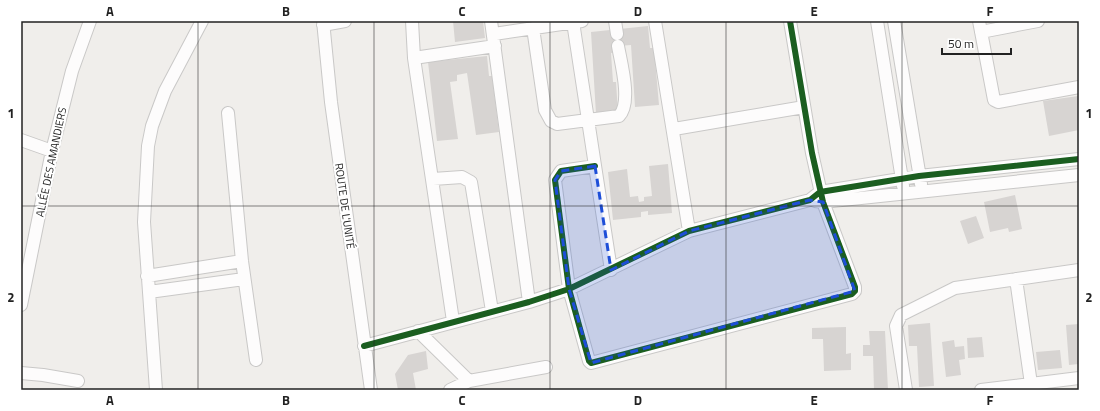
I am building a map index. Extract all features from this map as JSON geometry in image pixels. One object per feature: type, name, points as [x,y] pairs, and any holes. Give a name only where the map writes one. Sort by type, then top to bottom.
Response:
[{"type":"street","name":"ALLÉE DES AMANDIERS","points":[[21,305],[52,151],[72,71],[90,21]]},
{"type":"street","points":[[156,390],[144,222],[148,146],[152,126],[165,91],[202,21]]},
{"type":"street","points":[[323,23],[345,21]]},
{"type":"street","points":[[412,21],[414,58],[453,321]]},
{"type":"street","points":[[492,21],[529,302]]},
{"type":"street","points":[[533,28],[547,117],[557,124],[619,116],[623,112],[626,99],[615,21]]},
{"type":"street","points":[[655,21],[674,129],[689,231]]},
{"type":"street","points":[[595,166],[561,171],[555,180],[569,289],[589,361],[591,363],[852,294],[855,291],[855,286],[822,197],[804,107],[790,21]]},
{"type":"street","points":[[877,21],[904,193]]},
{"type":"street","points":[[894,21],[922,191]]},
{"type":"street","points":[[1038,21],[980,26],[994,100],[998,102],[1079,87]]},
{"type":"street","points":[[414,58],[494,40],[533,28],[578,22],[588,120],[611,270]]},
{"type":"street","name":"ROUTE DE L'UNITÉ","points":[[323,23],[331,102],[371,390]]},
{"type":"street","points":[[674,129],[804,107]]},
{"type":"street","points":[[228,113],[244,279],[256,360]]},
{"type":"street","points":[[21,140],[52,151]]},
{"type":"street","points":[[364,346],[453,321],[529,302],[569,289],[689,231],[902,178],[1079,159]]},
{"type":"street","points":[[822,197],[904,193],[1079,175]]},
{"type":"street","points":[[433,178],[462,177],[472,182],[492,311]]},
{"type":"street","points":[[147,276],[242,261]]},
{"type":"street","points":[[906,390],[896,326],[901,315],[955,288],[1079,270]]},
{"type":"street","points":[[1016,278],[1031,384]]},
{"type":"street","points":[[149,292],[244,279]]},
{"type":"street","points":[[418,331],[469,381]]},
{"type":"street","points":[[450,390],[469,381],[546,367]]},
{"type":"street","points":[[21,373],[43,375],[78,382]]},
{"type":"street","points":[[981,390],[1079,378]]},
{"type":"highlighted area","points":[[595,166],[611,270],[689,231],[810,200],[823,202],[855,291],[591,363],[569,289],[555,180],[561,171]]},
{"type":"building","points":[[453,21],[483,21],[485,38],[455,42]]},
{"type":"building","points":[[648,26],[650,48],[654,48],[659,105],[635,107],[631,45],[618,46],[618,52],[611,53],[613,82],[616,82],[618,112],[596,114],[591,32]]},
{"type":"building","points":[[487,56],[489,76],[492,76],[499,132],[476,135],[467,73],[457,75],[457,81],[450,82],[458,139],[437,141],[428,62]]},
{"type":"building","points":[[1078,96],[1079,130],[1049,136],[1043,101]]},
{"type":"building","points":[[668,164],[672,213],[648,215],[648,211],[641,212],[641,217],[613,220],[608,172],[627,169],[630,197],[638,196],[639,202],[644,201],[644,197],[652,196],[649,166]]},
{"type":"building","points":[[1015,195],[1022,229],[1009,232],[1008,228],[990,232],[984,202]]},
{"type":"building","points":[[976,216],[984,238],[968,244],[960,221]]},
{"type":"building","points":[[930,323],[934,386],[919,387],[917,346],[909,346],[908,325]]},
{"type":"building","points":[[1079,324],[1079,364],[1069,365],[1066,325]]},
{"type":"building","points":[[846,327],[846,354],[851,353],[851,370],[824,371],[823,339],[812,339],[812,328]]},
{"type":"building","points":[[869,331],[885,331],[888,390],[874,390],[873,356],[863,356],[863,345],[870,345]]},
{"type":"building","points":[[982,337],[984,357],[968,358],[967,338]]},
{"type":"building","points":[[954,340],[955,347],[964,346],[965,359],[959,360],[961,375],[946,377],[942,342]]},
{"type":"building","points":[[1060,350],[1062,368],[1038,370],[1036,352]]},
{"type":"building","points":[[426,351],[428,369],[413,373],[416,390],[398,390],[395,374],[408,355]]},
{"type":"cycle path","points":[[595,166],[561,171],[555,180],[569,289],[589,361],[591,363],[852,294],[855,291],[855,287],[823,202],[812,153],[790,21]]},
{"type":"cycle path","points":[[364,346],[529,302],[569,289],[689,231],[810,200],[820,192],[919,176],[1079,159]]}]
